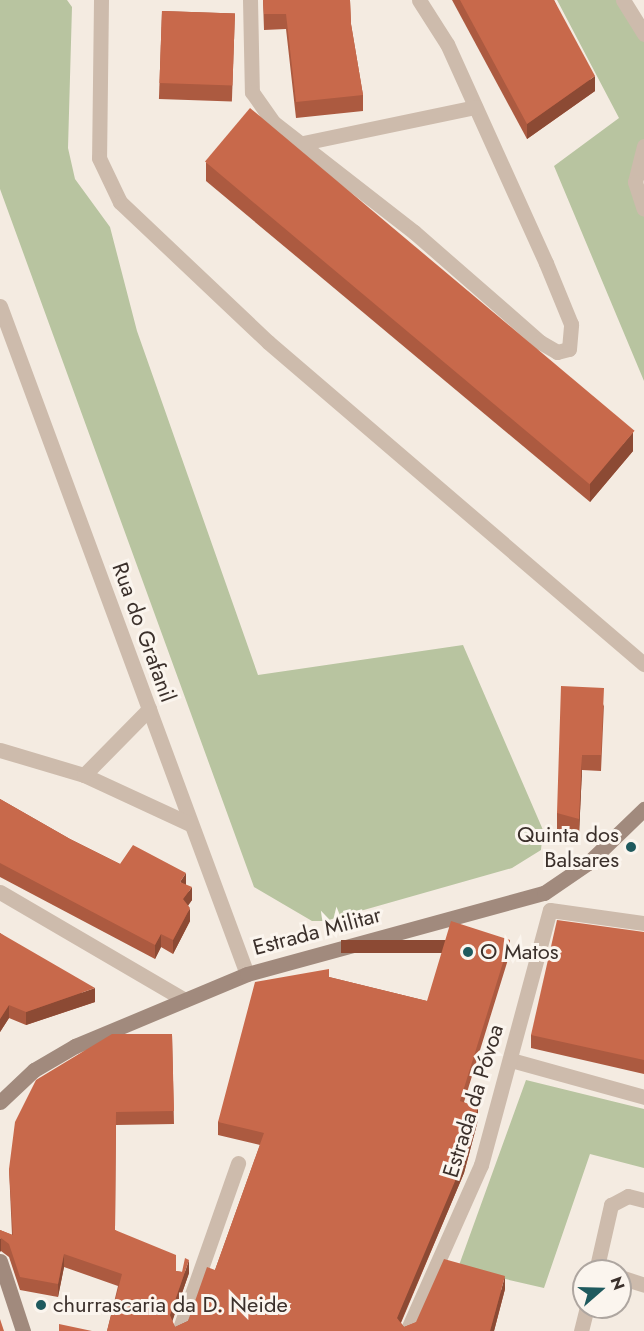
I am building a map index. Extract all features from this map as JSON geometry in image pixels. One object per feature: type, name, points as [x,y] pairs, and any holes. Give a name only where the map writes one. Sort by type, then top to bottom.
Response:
[{"type":"street","points":[[101,0],[99,158],[120,202],[268,342],[644,664]]},
{"type":"street","points":[[250,0],[252,92],[274,123],[303,143],[540,342],[557,352],[569,349],[571,324],[447,44],[420,0]]},
{"type":"street","points":[[623,0],[644,34]]},
{"type":"street","points":[[303,143],[475,107]]},
{"type":"street","points":[[644,146],[635,182],[644,209]]},
{"type":"street","name":"Rua do Grafanil","points":[[0,306],[247,974]]},
{"type":"street","points":[[84,775],[148,709]]},
{"type":"street","points":[[0,750],[84,775],[190,824]]},
{"type":"street","name":"Estrada Militar","points":[[0,1102],[34,1070],[75,1046],[247,974],[544,893],[588,863],[644,809]]},
{"type":"street","points":[[0,892],[185,1000]]},
{"type":"street","points":[[544,893],[550,910],[644,923]]},
{"type":"street","name":"Estrada da Póvoa","points":[[407,1331],[481,1164],[550,910]]},
{"type":"street","points":[[511,1060],[644,1097]]},
{"type":"street","points":[[179,1331],[238,1163]]},
{"type":"street","points":[[600,1259],[611,1205],[628,1196],[644,1200]]},
{"type":"street","points":[[0,1261],[23,1331]]},
{"type":"green space","points":[[0,0],[67,0],[72,7],[68,148],[75,179],[110,227],[137,331],[258,675],[463,645],[543,830],[541,850],[512,868],[325,921],[312,921],[254,887],[0,189]]},
{"type":"green space","points":[[557,0],[623,0],[644,34],[644,146],[635,182],[644,209],[644,381],[554,166],[619,118]]},
{"type":"green space","points":[[526,1080],[644,1109],[644,1168],[590,1154],[544,1288],[458,1268]]},
{"type":"building","points":[[263,0],[350,0],[351,24],[363,95],[296,102],[286,14],[264,14]]},
{"type":"building","points":[[460,0],[554,0],[595,76],[527,124]]},
{"type":"building","points":[[162,11],[235,14],[232,86],[159,83]]},
{"type":"building","points":[[250,108],[635,431],[590,484],[205,162]]},
{"type":"building","points":[[561,686],[604,688],[601,755],[582,755],[579,819],[557,813]]},
{"type":"building","points":[[0,799],[70,839],[120,864],[133,845],[186,873],[180,882],[192,887],[183,899],[190,908],[173,940],[161,934],[155,945],[0,863]]},
{"type":"building","points":[[557,920],[644,932],[644,1060],[531,1035]]},
{"type":"building","points":[[451,921],[510,940],[460,1101],[478,1107],[464,1160],[397,1318],[404,1327],[416,1322],[444,1259],[505,1276],[490,1331],[107,1331],[122,1274],[64,1254],[58,1284],[20,1277],[9,1244],[0,1239],[0,1230],[13,1235],[9,1169],[15,1122],[36,1080],[112,1034],[172,1034],[174,1111],[116,1112],[115,1230],[176,1255],[176,1271],[182,1272],[185,1258],[189,1260],[170,1315],[175,1327],[188,1321],[207,1267],[215,1270],[264,1133],[218,1122],[255,982],[329,969],[329,977],[427,1001]]},
{"type":"building","points":[[0,933],[95,988],[26,1012],[9,1005],[0,1019]]},
{"type":"building","points":[[0,1319],[4,1331],[0,1331]]},
{"type":"building","points":[[59,1324],[92,1331],[59,1331]]},
{"type":"place","name":"Quinta dos Balsares","points":[[631,847]]},
{"type":"place","name":"O Matos","points":[[468,952]]},
{"type":"place","name":"churrascaria da D. Neide","points":[[41,1305]]}]
